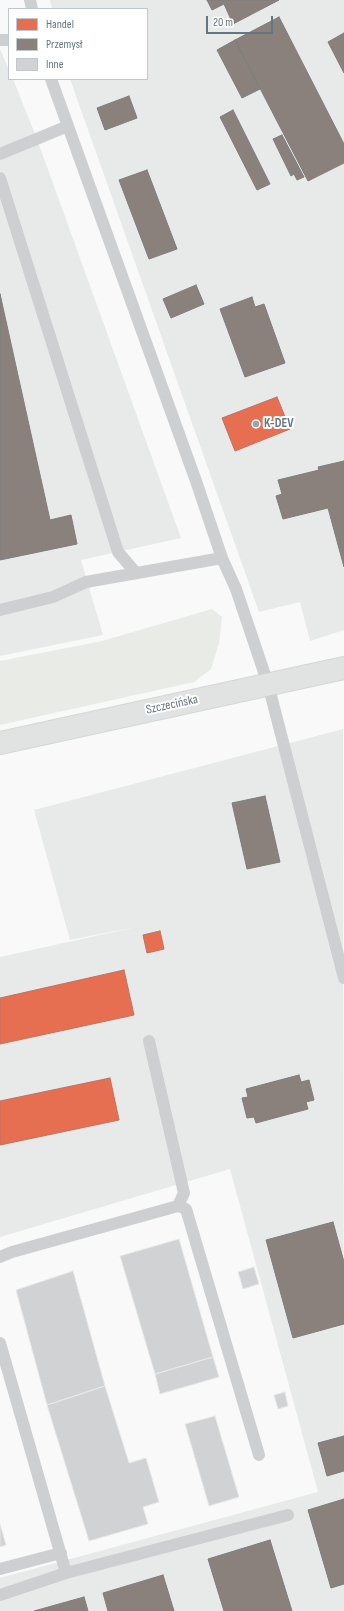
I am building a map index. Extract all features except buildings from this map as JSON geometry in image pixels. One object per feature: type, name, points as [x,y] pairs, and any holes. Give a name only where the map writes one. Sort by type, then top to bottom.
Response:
[{"type":"main road","name":"Szczecińska","points":[[0,742],[344,668]]},
{"type":"lane","points":[[51,80],[194,474],[222,558],[236,589],[268,684],[344,978]]},
{"type":"lane","points":[[0,154],[68,126]]},
{"type":"lane","points":[[0,178],[118,552],[136,573]]},
{"type":"lane","points":[[0,610],[53,597],[86,582],[222,558]]},
{"type":"lane","points":[[149,1041],[184,1193],[178,1206]]},
{"type":"lane","points":[[0,1257],[12,1252],[178,1206],[186,1209],[259,1455]]},
{"type":"lane","points":[[0,1343],[66,1573]]},
{"type":"lane","points":[[0,1595],[66,1573],[288,1515]]},
{"type":"lane","points":[[0,1568],[61,1552]]},
{"type":"shaded area","points":[[50,0],[344,0],[344,630],[310,641],[300,602],[259,612],[70,80],[148,80],[148,8],[52,8]]},
{"type":"shaded area","points":[[0,49],[8,68],[8,80],[13,80],[37,139],[181,538],[81,560],[103,635],[0,656]]},
{"type":"shaded area","points":[[212,609],[222,617],[219,643],[211,669],[194,682],[0,725],[0,661],[102,641]]},
{"type":"shaded area","points":[[343,729],[344,1611],[0,1611],[0,1578],[318,1492],[230,1169],[0,1237],[0,957],[136,927],[70,940],[34,810]]},
{"type":"place","name":"K-DEV","points":[[256,424]]}]
